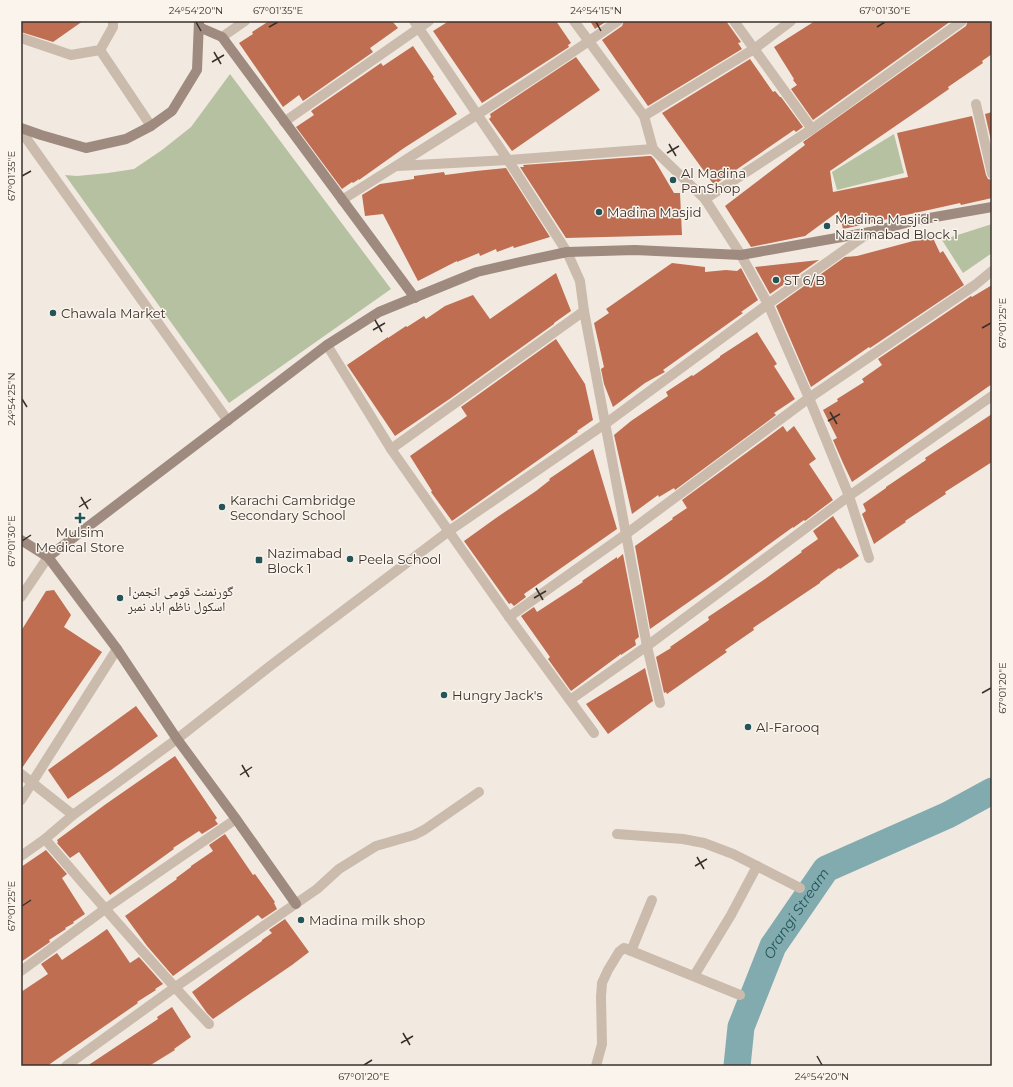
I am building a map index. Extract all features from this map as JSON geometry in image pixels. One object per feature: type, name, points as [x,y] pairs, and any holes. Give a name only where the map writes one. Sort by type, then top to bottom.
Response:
[{"type":"street","points":[[100,50],[113,27],[113,21]]},
{"type":"street","points":[[222,37],[245,21]]},
{"type":"street","points":[[284,122],[417,24],[429,21]]},
{"type":"street","points":[[574,21],[644,116],[653,149],[705,199],[740,255],[768,304],[809,398],[849,496],[869,558]]},
{"type":"street","points":[[342,200],[477,115],[618,21]]},
{"type":"street","points":[[734,21],[812,129]]},
{"type":"street","points":[[644,116],[754,49],[792,21]]},
{"type":"street","points":[[705,199],[812,129],[962,21]]},
{"type":"street","points":[[21,128],[86,148],[126,139],[151,126],[172,111],[197,70],[199,24],[222,37],[415,298]]},
{"type":"street","points":[[417,24],[508,160],[567,252],[580,281],[584,311],[647,646],[660,703]]},
{"type":"street","points":[[21,38],[71,55],[100,50]]},
{"type":"street","points":[[100,50],[151,126]]},
{"type":"street","points":[[976,104],[992,174]]},
{"type":"street","points":[[21,131],[228,421]]},
{"type":"street","points":[[396,166],[508,160],[653,149]]},
{"type":"street","points":[[21,597],[48,557],[327,345],[379,312],[477,272],[567,252],[635,250],[740,255],[870,232],[918,220],[992,207]]},
{"type":"street","points":[[21,856],[72,815],[177,739],[274,663],[448,531],[605,424],[768,304],[870,232]]},
{"type":"street","points":[[509,617],[626,534],[809,398],[975,285],[992,271]]},
{"type":"street","points":[[391,449],[584,311]]},
{"type":"street","points":[[327,345],[391,449],[509,617],[594,733]]},
{"type":"street","points":[[570,700],[647,646],[849,496],[992,396]]},
{"type":"street","points":[[21,540],[48,557],[117,649],[177,739],[296,904]]},
{"type":"street","points":[[21,800],[117,649]]},
{"type":"street","points":[[21,774],[72,815]]},
{"type":"street","points":[[66,1066],[174,988],[317,889],[339,869],[355,858],[376,846],[414,835],[424,830],[479,792]]},
{"type":"street","points":[[21,971],[105,909],[236,819]]},
{"type":"street","points":[[618,834],[683,839],[704,843],[734,854],[800,888]]},
{"type":"street","points":[[45,838],[174,988],[209,1024]]},
{"type":"street","points":[[694,976],[757,866]]},
{"type":"street","points":[[631,951],[652,900]]},
{"type":"street","points":[[596,1066],[602,1044],[602,983],[619,952],[624,948],[740,995]]},
{"type":"green space","points":[[230,74],[391,289],[229,403],[65,175],[77,176],[134,169],[162,150],[191,127]]},
{"type":"green space","points":[[894,134],[904,173],[837,190],[832,172]]},
{"type":"green space","points":[[992,224],[992,253],[963,273],[942,240]]},
{"type":"building","points":[[21,21],[83,21],[53,42],[21,32]]},
{"type":"building","points":[[269,21],[392,21],[398,28],[370,48],[373,52],[303,101],[299,95],[283,107],[239,43]]},
{"type":"building","points":[[449,21],[556,21],[571,43],[568,45],[569,47],[482,103],[433,31]]},
{"type":"building","points":[[590,21],[607,21],[595,29]]},
{"type":"building","points":[[624,21],[726,21],[741,42],[738,43],[742,49],[648,106],[602,40],[622,26]]},
{"type":"building","points":[[815,21],[951,21],[813,120],[791,89],[797,85],[774,47]]},
{"type":"building","points":[[968,21],[989,21],[992,26],[992,54],[982,61],[983,63],[948,87],[949,89],[830,171],[833,192],[908,177],[897,133],[972,116],[986,175],[988,179],[992,180],[992,198],[961,205],[960,203],[843,229],[839,211],[805,236],[751,247],[725,206],[805,145],[803,142],[966,26]]},
{"type":"building","points":[[413,46],[457,114],[404,148],[359,180],[353,183],[352,182],[342,189],[296,127],[314,115],[311,111],[381,63],[383,66]]},
{"type":"building","points":[[576,57],[600,90],[512,151],[489,119],[491,117],[490,114]]},
{"type":"building","points":[[750,59],[773,92],[775,91],[781,97],[803,127],[796,132],[794,130],[714,185],[662,113]]},
{"type":"building","points":[[992,112],[992,145],[985,114]]},
{"type":"building","points":[[651,156],[674,193],[680,193],[682,235],[566,238],[520,167],[524,167],[523,165]]},
{"type":"building","points":[[506,168],[550,237],[514,248],[513,246],[497,252],[496,249],[480,256],[479,253],[457,261],[418,281],[383,214],[365,216],[362,195],[380,184],[414,179],[414,176],[444,172],[445,175]]},
{"type":"building","points":[[932,236],[940,253],[943,251],[964,285],[811,387],[776,306],[845,257],[857,256]]},
{"type":"building","name":"ST 6/B","points":[[819,260],[770,294],[755,267],[773,265]]},
{"type":"building","points":[[672,263],[705,267],[705,272],[726,270],[737,271],[741,268],[758,300],[741,312],[743,313],[663,370],[665,372],[645,383],[613,407],[604,384],[601,369],[604,367],[594,323],[609,313],[606,309]]},
{"type":"building","points":[[556,273],[571,311],[451,398],[395,436],[347,365],[388,337],[424,316],[426,319],[445,306],[473,295],[490,319]]},
{"type":"building","points":[[992,285],[992,384],[852,482],[833,440],[837,438],[823,410],[864,382],[862,379],[882,365],[878,359],[971,296],[972,297]]},
{"type":"building","points":[[757,332],[777,364],[774,366],[795,399],[774,413],[776,415],[675,490],[674,488],[659,497],[658,495],[632,514],[614,435],[631,421],[668,396],[666,392],[692,375],[693,376]]},
{"type":"building","points":[[556,339],[585,384],[593,420],[452,521],[431,492],[432,491],[410,456],[467,416],[461,407]]},
{"type":"building","points":[[992,414],[992,462],[945,492],[946,494],[905,521],[906,522],[874,544],[862,514],[866,511],[863,504],[926,460],[925,458]]},
{"type":"building","points":[[783,426],[787,432],[794,426],[816,459],[809,464],[833,500],[650,629],[635,546],[687,508],[682,500]]},
{"type":"building","points":[[593,449],[617,529],[524,594],[526,597],[514,606],[511,603],[509,604],[464,541]]},
{"type":"building","points":[[833,516],[859,556],[840,569],[839,568],[820,583],[753,628],[754,630],[725,650],[727,652],[667,694],[666,692],[664,693],[656,657],[671,648],[670,647],[709,620],[708,617],[802,552],[801,551],[818,539],[813,531]]},
{"type":"building","points":[[623,554],[639,637],[635,640],[636,645],[621,654],[571,691],[548,659],[550,657],[521,616],[534,607],[537,612]]},
{"type":"building","points":[[54,590],[71,615],[64,627],[102,652],[21,768],[21,631],[46,591]]},
{"type":"building","points":[[645,668],[653,701],[608,734],[586,704]]},
{"type":"building","points":[[136,706],[158,736],[68,799],[48,770]]},
{"type":"building","points":[[175,756],[217,818],[215,820],[218,824],[202,834],[199,831],[173,848],[174,849],[110,895],[79,852],[70,858],[57,843],[57,840]]},
{"type":"building","points":[[225,834],[253,875],[255,874],[275,902],[274,903],[277,909],[262,919],[258,915],[173,976],[147,946],[125,916],[213,851],[209,845]]},
{"type":"building","points":[[46,850],[67,874],[62,878],[85,914],[49,940],[50,942],[21,962],[21,867]]},
{"type":"building","points":[[285,919],[309,952],[213,1019],[192,992],[262,941],[272,933],[269,930]]},
{"type":"building","points":[[107,929],[130,963],[139,957],[163,984],[47,1066],[21,1066],[21,992],[48,974],[41,964],[57,953],[62,960]]},
{"type":"building","points":[[172,1007],[191,1037],[174,1049],[175,1050],[149,1066],[87,1066],[158,1019],[157,1017]]},
{"type":"waterway","name":"Orangi Stream","points":[[737,1066],[741,1027],[773,946],[826,869],[948,815],[992,791]]},
{"type":"place","name":"Al Madina PanShop","points":[[673,180]]},
{"type":"place","name":"Madina Masjid","points":[[599,212]]},
{"type":"place","name":"Madina Masjid - Nazimabad Block 1","points":[[827,226]]},
{"type":"place","name":"ST 6/B","points":[[776,280]]},
{"type":"place","name":"Chawala Market","points":[[53,313]]},
{"type":"place","name":"Karachi Cambridge Secondary School","points":[[222,507]]},
{"type":"place","name":"Mulsim Medical Store","points":[[80,518]]},
{"type":"place","name":"Peela School","points":[[350,559]]},
{"type":"place","name":"Nazimabad Block 1","points":[[259,560]]},
{"type":"place","name":"Iگورنمنٹ قومی انجمن اسکول ناظم اباد نمبر","points":[[120,598]]},
{"type":"place","name":"Hungry Jack's","points":[[444,695]]},
{"type":"place","name":"Al-Farooq","points":[[748,727]]},
{"type":"place","name":"Madina milk shop","points":[[301,920]]}]
